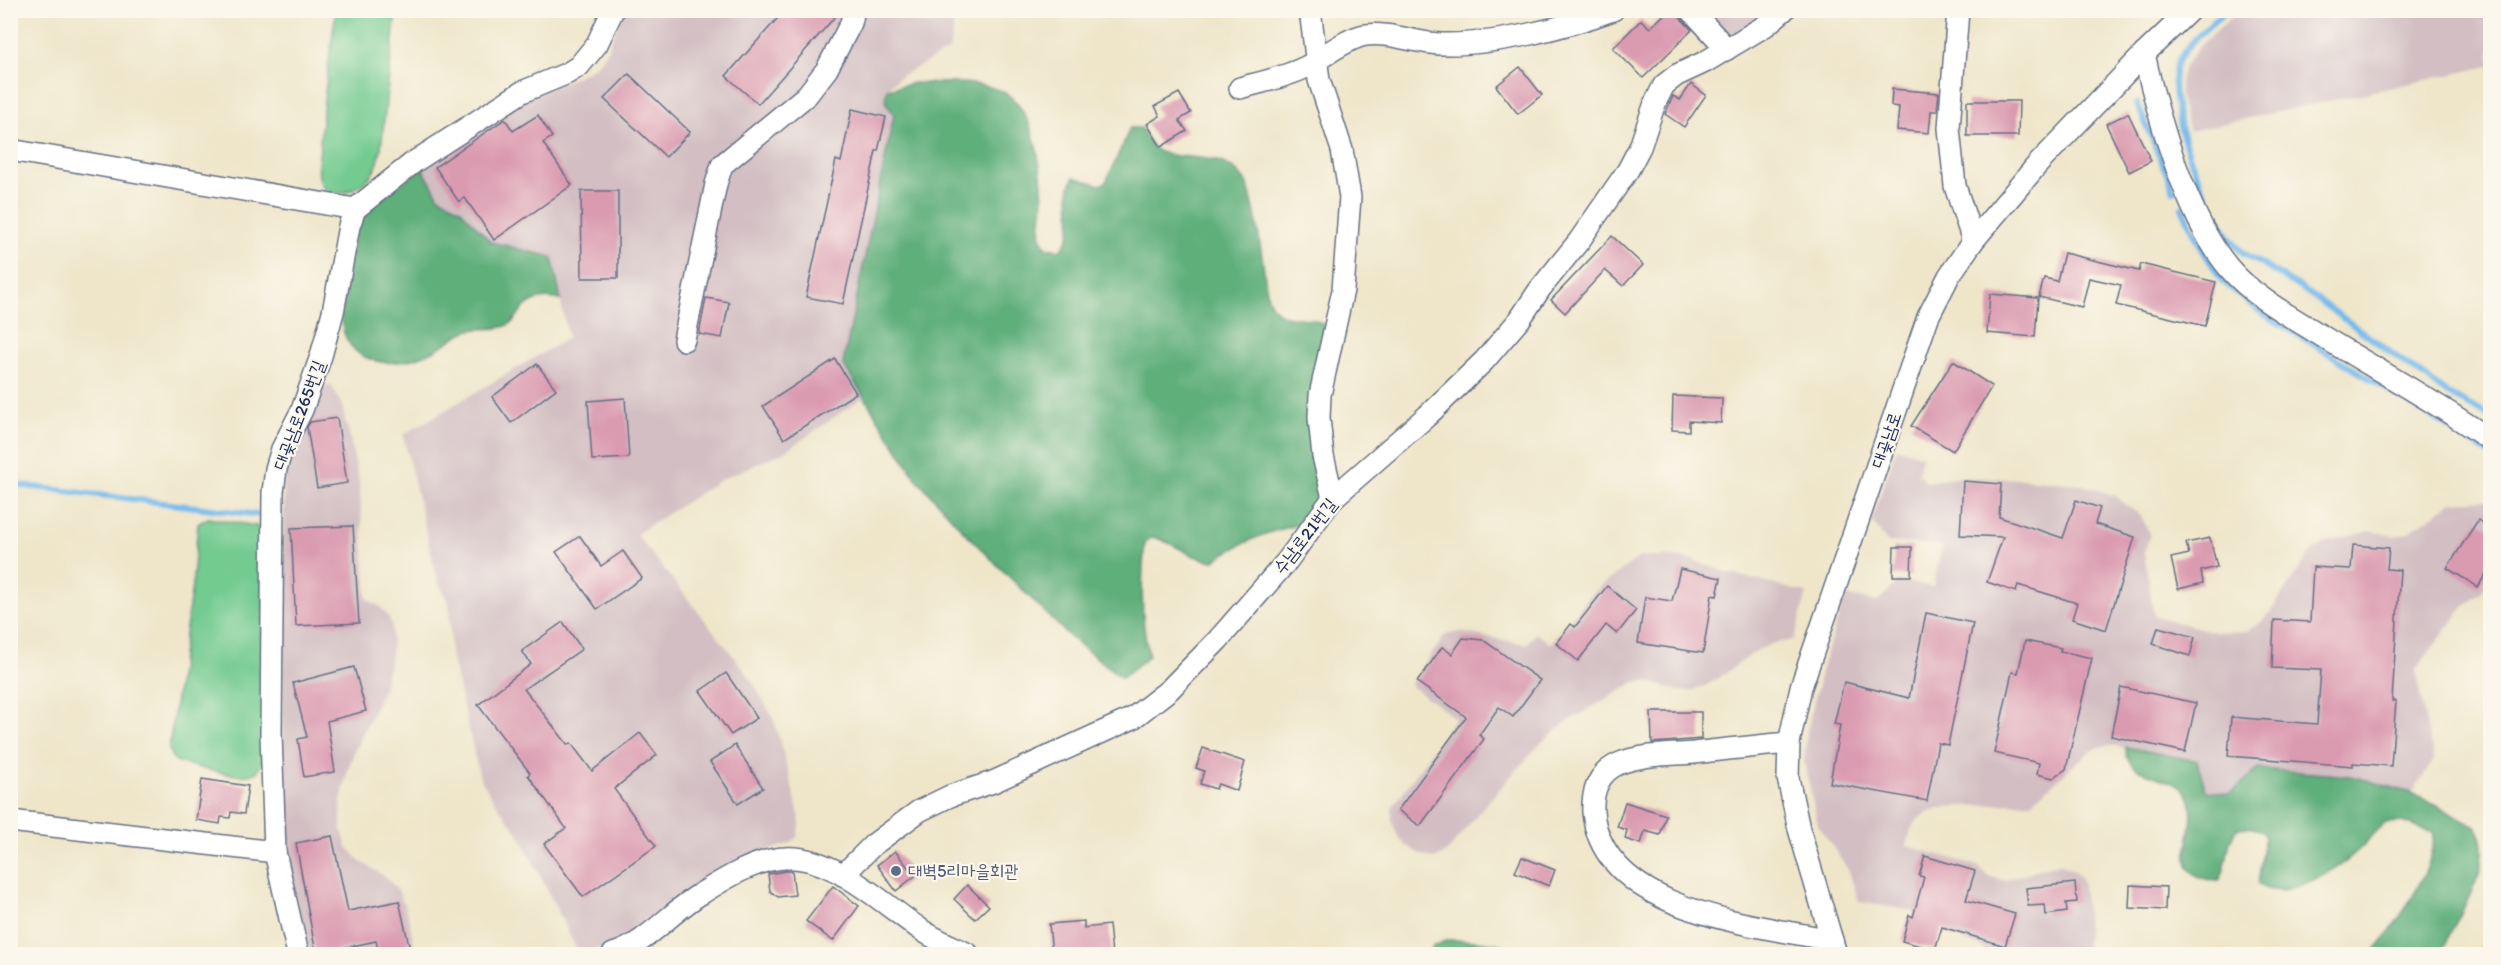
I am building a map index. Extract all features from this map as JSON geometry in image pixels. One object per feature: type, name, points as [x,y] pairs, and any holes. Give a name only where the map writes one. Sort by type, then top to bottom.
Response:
[{"type":"street","points":[[10,150],[355,208],[414,162],[522,92],[568,73],[579,66],[597,44],[614,10]]},
{"type":"street","points":[[684,340],[716,184],[722,165],[807,95],[826,69],[850,23],[854,10]]},
{"type":"street","points":[[1310,10],[1319,80],[1342,150],[1350,197],[1342,290],[1320,395],[1318,418],[1323,456],[1333,498]]},
{"type":"street","points":[[1240,88],[1294,72],[1363,35],[1380,34],[1422,43],[1445,44],[1494,40],[1534,33],[1613,10]]},
{"type":"street","points":[[1691,10],[1727,49]]},
{"type":"street","name":"수남로21번길","points":[[843,875],[873,845],[919,811],[950,796],[993,782],[1133,718],[1169,690],[1218,640],[1287,561],[1333,498],[1427,416],[1484,361],[1520,319],[1539,289],[1579,241],[1628,170],[1640,147],[1655,103],[1664,86],[1677,75],[1765,26],[1784,10]]},
{"type":"street","points":[[1958,10],[1949,128],[1955,186],[1973,241]]},
{"type":"street","name":"대곶남로","points":[[1834,947],[1799,829],[1788,778],[1789,743],[1801,687],[1928,317],[1949,276],[1973,241],[2037,165],[2144,54],[2190,10]]},
{"type":"street","points":[[2144,54],[2153,93],[2188,194],[2210,240],[2230,270],[2245,285],[2275,307],[2360,361],[2460,418],[2490,440]]},
{"type":"street","name":"대곶남로265번길","points":[[298,954],[275,852],[272,734],[275,481],[282,449],[310,390],[321,356],[333,312],[349,226],[355,208]]},
{"type":"street","points":[[1789,743],[1662,755],[1618,764],[1607,770],[1596,784],[1592,802],[1595,830],[1606,852],[1622,870],[1644,888],[1671,903],[1834,947]]},
{"type":"street","points":[[10,821],[275,852]]},
{"type":"street","points":[[613,954],[633,946],[702,892],[768,860],[798,858],[843,875],[875,894],[921,930],[968,954]]},
{"type":"shaded area","points":[[624,11],[953,11],[953,30],[949,50],[901,76],[887,89],[885,101],[894,115],[843,364],[865,396],[786,451],[722,479],[636,534],[747,673],[773,718],[799,814],[800,825],[797,837],[791,843],[763,852],[626,943],[579,954],[521,837],[480,778],[451,655],[449,603],[438,582],[403,435],[568,338],[552,257],[491,242],[460,209],[439,197],[422,168],[507,108],[586,72],[599,63],[606,53]]},
{"type":"shaded area","points":[[1707,11],[1773,11],[1735,35],[1724,32]]},
{"type":"shaded area","points":[[2239,11],[2490,11],[2490,66],[2189,131],[2180,96],[2180,82],[2184,67],[2201,44]]},
{"type":"shaded area","points":[[323,385],[332,386],[342,406],[350,438],[359,482],[367,599],[379,606],[388,616],[392,626],[391,654],[382,692],[354,752],[347,773],[341,801],[341,827],[347,847],[360,861],[387,878],[399,892],[408,915],[416,954],[308,954],[284,844],[281,779],[284,472],[290,451]]},
{"type":"shaded area","points":[[1897,447],[1922,456],[1918,473],[1926,482],[1960,477],[2022,479],[2080,484],[2115,496],[2142,517],[2150,536],[2144,552],[2154,616],[2215,632],[2248,631],[2267,617],[2311,552],[2326,542],[2370,531],[2394,536],[2409,532],[2452,502],[2485,500],[2490,506],[2490,578],[2482,592],[2464,607],[2415,671],[2434,760],[2412,793],[2351,776],[2230,794],[2206,791],[2197,761],[2110,745],[2099,747],[2088,753],[2032,802],[1947,807],[1919,818],[1911,829],[1907,846],[1976,865],[1990,877],[2005,880],[2049,866],[2062,865],[2073,870],[2082,880],[2086,910],[2087,950],[2056,954],[1990,954],[1981,947],[1945,933],[1947,920],[1908,910],[1859,902],[1849,871],[1818,825],[1804,762],[1807,731],[1823,664],[1846,595],[1877,602],[1899,581],[1933,587],[1942,545],[1887,542],[1871,521]]},
{"type":"shaded area","points":[[1639,557],[1693,560],[1729,573],[1807,593],[1794,640],[1774,643],[1756,651],[1705,686],[1691,691],[1679,691],[1647,681],[1635,682],[1567,722],[1542,742],[1484,806],[1446,853],[1434,859],[1405,845],[1397,835],[1392,821],[1392,808],[1455,718],[1410,685],[1445,635],[1460,632],[1526,644],[1536,633],[1550,644],[1594,591]]},
{"type":"green space","points":[[336,11],[396,11],[381,148],[377,165],[367,180],[343,193],[327,191],[322,185],[318,168]]},
{"type":"green space","points":[[914,83],[980,85],[1001,91],[1013,99],[1022,110],[1034,139],[1041,172],[1043,202],[1040,234],[1043,243],[1052,249],[1059,250],[1066,243],[1070,234],[1069,195],[1074,177],[1100,185],[1106,182],[1130,128],[1141,128],[1151,145],[1161,152],[1224,163],[1235,170],[1245,181],[1249,191],[1259,237],[1268,298],[1273,308],[1286,316],[1317,321],[1325,326],[1321,500],[1303,524],[1256,538],[1213,561],[1197,557],[1160,539],[1152,537],[1145,543],[1142,600],[1149,656],[1122,678],[1070,637],[965,533],[916,478],[843,364],[894,115],[885,101],[887,89]]},
{"type":"green space","points":[[422,168],[439,197],[460,209],[491,242],[552,257],[561,300],[544,298],[534,301],[524,307],[508,325],[467,331],[436,350],[416,358],[401,362],[373,360],[361,355],[351,346],[344,334],[341,317],[357,216]]},
{"type":"green space","points":[[208,518],[256,526],[263,530],[263,757],[258,770],[249,775],[218,772],[178,762],[172,757],[169,749],[193,578],[198,524]]},
{"type":"green space","points":[[2126,747],[2197,761],[2206,791],[2230,794],[2258,769],[2351,776],[2412,793],[2476,827],[2482,840],[2483,856],[2479,873],[2440,954],[2371,954],[2413,896],[2430,861],[2433,845],[2432,833],[2402,822],[2386,823],[2347,860],[2335,868],[2308,882],[2280,890],[2268,889],[2258,884],[2265,835],[2253,828],[2239,828],[2231,839],[2225,868],[2219,881],[2201,878],[2191,871],[2187,861],[2191,822],[2188,796],[2173,783],[2141,771],[2133,765],[2127,758]]},
{"type":"green space","points":[[1448,940],[1490,942],[1530,954],[1427,954],[1433,946]]},
{"type":"building","points":[[785,10],[841,10],[758,104],[726,76]]},
{"type":"building","points":[[1669,10],[1673,10],[1692,30],[1643,78],[1613,48],[1641,20],[1650,28]]},
{"type":"building","points":[[1520,67],[1542,95],[1518,114],[1496,86]]},
{"type":"building","points":[[629,74],[690,132],[666,157],[604,99]]},
{"type":"building","points":[[1691,84],[1706,95],[1684,127],[1665,114],[1673,96],[1680,100]]},
{"type":"building","points":[[1892,89],[1939,93],[1937,111],[1931,111],[1929,133],[1897,130],[1899,107],[1891,106]]},
{"type":"building","points":[[1179,93],[1191,113],[1179,120],[1187,131],[1161,147],[1147,124],[1160,116],[1155,106]]},
{"type":"building","points":[[1967,101],[2019,101],[2018,136],[1967,136]]},
{"type":"building","points":[[852,109],[886,117],[878,151],[876,151],[843,304],[806,297],[836,160],[841,162]]},
{"type":"building","points":[[2128,113],[2151,161],[2129,172],[2106,124]]},
{"type":"building","points":[[538,115],[552,137],[543,143],[572,185],[494,240],[465,198],[459,202],[435,167],[505,119],[513,131]]},
{"type":"building","points":[[581,191],[618,191],[618,278],[582,278]]},
{"type":"building","points":[[1612,236],[1643,265],[1623,286],[1605,270],[1565,313],[1551,300]]},
{"type":"building","points":[[2064,253],[2139,271],[2141,264],[2216,282],[2205,326],[2116,305],[2121,285],[2089,278],[2082,307],[2039,297],[2044,278],[2057,281]]},
{"type":"building","points":[[1990,294],[2038,298],[2035,337],[1987,333]]},
{"type":"building","points":[[706,298],[729,302],[722,338],[699,334]]},
{"type":"building","points":[[835,359],[856,393],[784,439],[763,406]]},
{"type":"building","points":[[1953,361],[1992,386],[1953,451],[1911,426]]},
{"type":"building","points":[[537,364],[556,389],[511,423],[492,397]]},
{"type":"building","points":[[1673,396],[1722,398],[1721,423],[1689,421],[1689,431],[1672,430]]},
{"type":"building","points":[[625,398],[629,458],[592,460],[588,401]]},
{"type":"building","points":[[337,418],[347,483],[317,488],[307,427],[310,422]]},
{"type":"building","points":[[1963,481],[2001,484],[1999,517],[2063,538],[2076,500],[2100,508],[2095,524],[2135,537],[2106,630],[2072,619],[2077,603],[2018,585],[2016,592],[1987,582],[2003,537],[1960,535]]},
{"type":"building","points":[[2478,520],[2490,528],[2490,567],[2478,587],[2447,568]]},
{"type":"building","points":[[353,526],[359,623],[296,626],[291,528]]},
{"type":"building","points":[[580,536],[601,566],[623,551],[642,578],[597,609],[556,552]]},
{"type":"building","points":[[2210,538],[2217,567],[2201,571],[2203,583],[2178,589],[2171,558],[2189,554],[2186,543]]},
{"type":"building","points":[[2353,545],[2389,548],[2387,569],[2400,570],[2392,701],[2396,701],[2391,766],[2353,763],[2353,766],[2228,756],[2231,717],[2317,724],[2321,670],[2272,668],[2274,620],[2310,622],[2313,567],[2351,569]]},
{"type":"building","points":[[1894,547],[1912,547],[1911,576],[1893,576]]},
{"type":"building","points":[[1680,569],[1721,578],[1717,596],[1712,595],[1703,653],[1638,643],[1645,597],[1672,601]]},
{"type":"building","points":[[1607,586],[1636,610],[1617,634],[1606,625],[1578,661],[1556,643],[1571,624],[1575,627]]},
{"type":"building","points":[[1926,613],[1973,623],[1948,745],[1938,743],[1927,801],[1830,783],[1840,725],[1834,724],[1844,682],[1909,698]]},
{"type":"building","points":[[563,622],[582,649],[524,689],[568,745],[571,743],[592,771],[640,733],[657,755],[614,789],[656,846],[583,897],[544,844],[566,828],[528,775],[530,773],[478,705],[531,664],[522,651]]},
{"type":"building","points":[[2158,627],[2195,637],[2190,656],[2153,644]]},
{"type":"building","points":[[1463,638],[1483,640],[1540,680],[1513,717],[1499,707],[1479,735],[1484,739],[1420,826],[1398,810],[1466,717],[1417,682],[1442,647],[1452,654]]},
{"type":"building","points":[[2025,641],[2061,648],[2060,651],[2092,658],[2066,769],[2053,778],[2037,774],[2039,763],[1994,753],[2012,672],[2018,673]]},
{"type":"building","points":[[354,667],[366,711],[327,721],[335,772],[304,777],[298,739],[307,737],[293,683]]},
{"type":"building","points":[[726,673],[757,718],[731,735],[700,691]]},
{"type":"building","points":[[2121,687],[2196,703],[2185,752],[2111,736]]},
{"type":"building","points":[[1651,712],[1701,712],[1701,739],[1652,743]]},
{"type":"building","points":[[735,745],[763,788],[738,804],[710,762]]},
{"type":"building","points":[[1203,748],[1245,762],[1237,791],[1218,784],[1216,789],[1200,784],[1204,771],[1196,768]]},
{"type":"building","points":[[202,779],[248,786],[244,814],[231,812],[230,818],[221,817],[220,824],[196,820]]},
{"type":"building","points":[[1625,802],[1666,815],[1660,835],[1645,831],[1641,844],[1625,839],[1627,830],[1617,827]]},
{"type":"building","points":[[332,836],[348,911],[399,901],[411,954],[379,954],[376,941],[316,954],[296,843]]},
{"type":"building","name":"대벽5리마을회관","points":[[895,851],[915,876],[896,891],[877,865]]},
{"type":"building","points":[[1925,856],[1975,871],[1966,900],[2015,914],[2005,946],[1942,927],[1935,950],[1902,941],[1909,915],[1913,917],[1924,877],[1919,876]]},
{"type":"building","points":[[1522,857],[1555,870],[1549,886],[1515,872]]},
{"type":"building","points":[[792,871],[795,895],[778,897],[770,891],[768,874]]},
{"type":"building","points":[[2075,883],[2077,902],[2066,903],[2067,912],[2046,915],[2045,905],[2028,906],[2026,888]]},
{"type":"building","points":[[967,885],[989,906],[975,919],[954,899]]},
{"type":"building","points":[[2130,885],[2166,887],[2165,910],[2129,908]]},
{"type":"building","points":[[833,886],[859,906],[833,941],[806,921]]},
{"type":"building","points":[[1084,921],[1084,928],[1109,925],[1112,954],[1052,954],[1049,924]]},
{"type":"waterway","points":[[2227,10],[2185,50],[2177,64],[2174,83],[2176,107],[2192,163],[2203,191],[2229,237],[2242,252],[2310,294],[2448,394],[2490,416]]},
{"type":"waterway","points":[[2137,103],[2174,191]]},
{"type":"waterway","points":[[2182,208],[2202,249],[2223,282],[2262,313],[2460,434],[2490,455]]},
{"type":"waterway","points":[[10,484],[261,515]]},
{"type":"waterway","points":[[2482,954],[2490,937]]},
{"type":"place","name":"대벽5리마을회관","points":[[896,871]]}]
